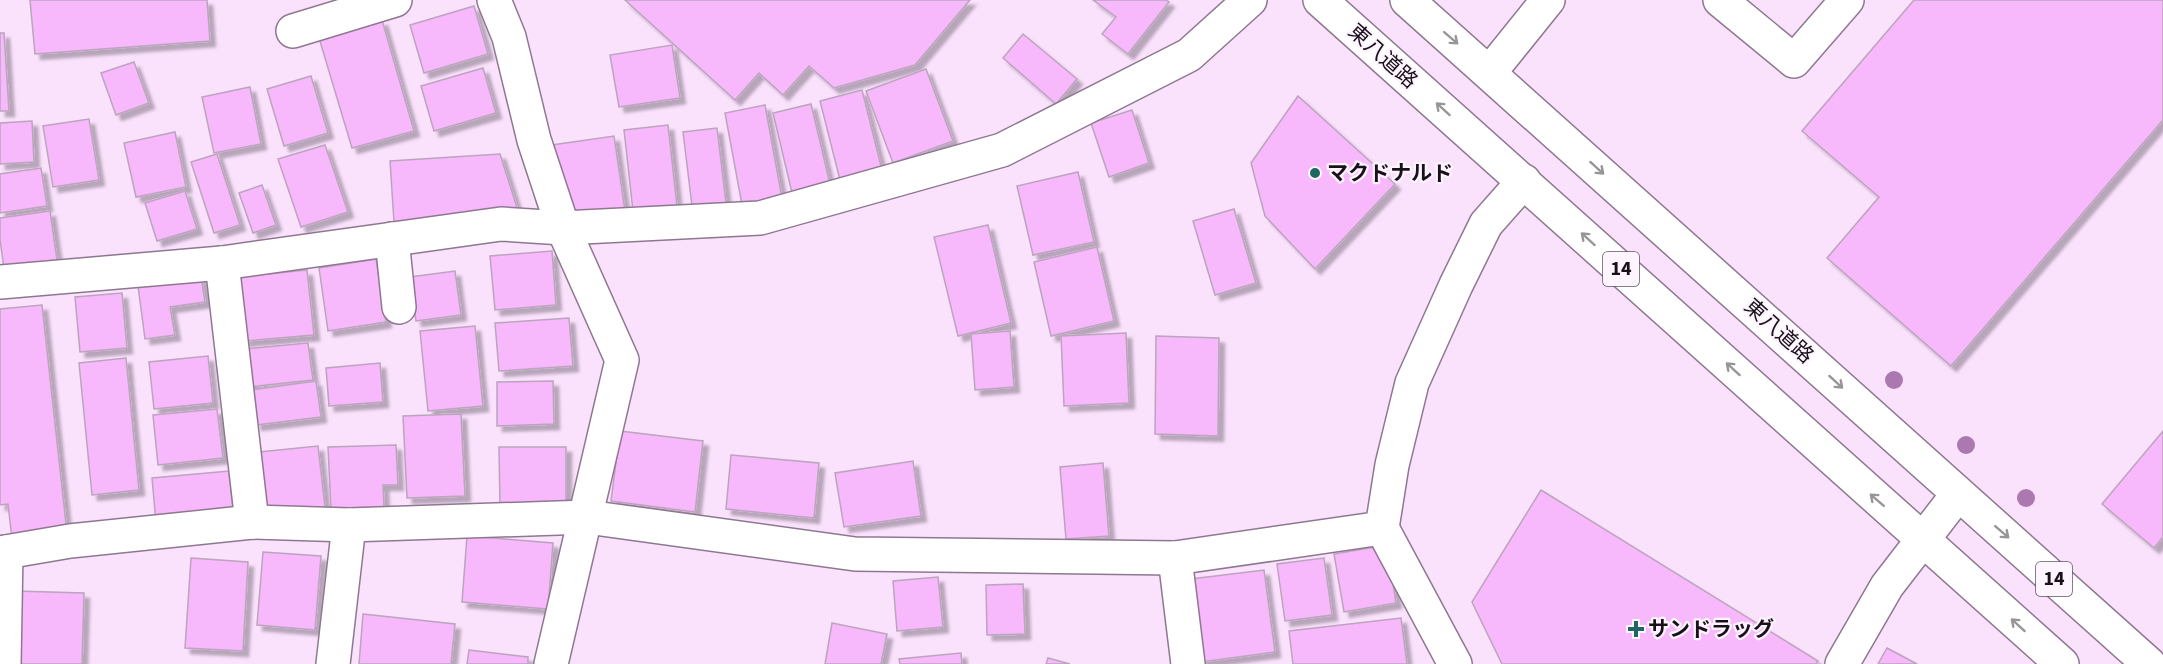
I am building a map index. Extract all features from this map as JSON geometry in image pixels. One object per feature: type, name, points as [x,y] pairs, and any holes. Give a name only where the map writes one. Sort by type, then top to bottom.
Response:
[{"type":"street","points":[[293,31],[394,0]]},
{"type":"street","points":[[494,0],[509,37],[534,140],[563,228],[622,360],[551,664]]},
{"type":"street","points":[[0,282],[222,263],[501,224],[563,228],[760,218],[1002,150],[1189,55],[1250,0]]},
{"type":"street","name":"東八道路","points":[[1320,0],[2062,664]]},
{"type":"street","name":"東八道路","points":[[1407,0],[2149,664]]},
{"type":"street","points":[[1490,72],[1548,0]]},
{"type":"street","points":[[1720,0],[1794,62],[1847,0]]},
{"type":"street","points":[[1455,664],[1382,528],[1392,465],[1412,383],[1486,224],[1524,182]]},
{"type":"street","points":[[392,239],[399,307]]},
{"type":"street","points":[[222,263],[252,522]]},
{"type":"street","points":[[1842,664],[1887,586],[1958,494]]},
{"type":"street","points":[[4,664],[3,553],[70,541],[252,522],[348,525],[587,517],[855,554],[1176,558],[1382,528]]},
{"type":"street","points":[[333,664],[348,525]]},
{"type":"street","points":[[1176,558],[1188,664]]},
{"type":"building","points":[[30,0],[207,0],[210,41],[35,54]]},
{"type":"building","points":[[625,0],[970,0],[915,65],[834,88],[809,66],[783,95],[759,73],[735,100]]},
{"type":"building","points":[[1093,0],[1166,0],[1169,2],[1128,54],[1102,34],[1116,17]]},
{"type":"building","points":[[1914,0],[2163,0],[2163,120],[1951,366],[1827,258],[1879,197],[1802,131]]},
{"type":"building","points":[[474,6],[488,54],[424,73],[410,25]]},
{"type":"building","points":[[382,20],[414,131],[352,148],[319,38]]},
{"type":"building","points":[[0,33],[4,33],[9,111],[0,111]]},
{"type":"building","points":[[1023,34],[1077,79],[1056,104],[1003,58]]},
{"type":"building","points":[[672,45],[680,98],[619,107],[610,55]]},
{"type":"building","points":[[134,62],[149,103],[116,115],[101,73]]},
{"type":"building","points":[[483,68],[496,113],[434,131],[421,86]]},
{"type":"building","points":[[926,69],[953,141],[893,163],[866,91]]},
{"type":"building","points":[[311,76],[328,133],[284,146],[267,89]]},
{"type":"building","points":[[250,87],[261,144],[214,153],[202,97]]},
{"type":"building","points":[[862,90],[882,170],[840,180],[820,101]]},
{"type":"building","points":[[1298,96],[1395,184],[1315,269],[1265,216],[1251,163]]},
{"type":"building","points":[[811,104],[831,188],[793,197],[773,113]]},
{"type":"building","points":[[765,105],[782,198],[742,205],[725,113]]},
{"type":"building","points":[[1132,110],[1149,163],[1109,177],[1091,123]]},
{"type":"building","points":[[89,119],[99,180],[53,187],[43,126]]},
{"type":"building","points":[[32,121],[34,162],[0,164],[0,123]]},
{"type":"building","points":[[668,125],[677,206],[633,211],[624,130]]},
{"type":"building","points":[[717,128],[726,203],[692,206],[683,132]]},
{"type":"building","points":[[175,132],[186,187],[136,197],[124,143]]},
{"type":"building","points":[[614,136],[625,211],[564,221],[552,145]]},
{"type":"building","points":[[325,145],[348,212],[301,227],[278,159]]},
{"type":"building","points":[[217,154],[240,225],[214,233],[191,162]]},
{"type":"building","points":[[500,154],[519,214],[394,222],[390,161]]},
{"type":"building","points":[[41,168],[47,206],[0,213],[0,174]]},
{"type":"building","points":[[1078,172],[1094,242],[1033,255],[1017,186]]},
{"type":"building","points":[[262,185],[276,225],[253,233],[239,193]]},
{"type":"building","points":[[185,191],[197,229],[157,241],[145,203]]},
{"type":"building","points":[[1234,209],[1256,283],[1215,295],[1193,221]]},
{"type":"building","points":[[50,211],[58,267],[5,275],[0,240],[0,218]]},
{"type":"building","points":[[988,225],[1011,323],[958,336],[934,237]]},
{"type":"building","points":[[1097,247],[1114,321],[1051,336],[1034,262]]},
{"type":"building","points":[[552,251],[556,305],[495,310],[490,256]]},
{"type":"building","points":[[376,259],[386,322],[328,331],[319,268]]},
{"type":"building","points":[[307,270],[314,335],[244,341],[237,277]]},
{"type":"building","points":[[455,271],[461,315],[416,321],[410,277]]},
{"type":"building","points":[[201,277],[205,302],[170,307],[175,335],[145,339],[138,286]]},
{"type":"building","points":[[122,293],[127,348],[80,352],[75,297]]},
{"type":"building","points":[[42,305],[67,533],[12,539],[8,504],[0,505],[0,309]]},
{"type":"building","points":[[569,318],[573,366],[499,371],[495,323]]},
{"type":"building","points":[[475,326],[483,406],[428,411],[420,331]]},
{"type":"building","points":[[1010,331],[1014,387],[975,390],[971,334]]},
{"type":"building","points":[[1126,333],[1129,403],[1064,406],[1061,336]]},
{"type":"building","points":[[1156,336],[1219,338],[1218,436],[1155,434]]},
{"type":"building","points":[[308,343],[313,380],[248,387],[244,349]]},
{"type":"building","points":[[208,356],[213,403],[154,409],[149,362]]},
{"type":"building","points":[[126,358],[139,490],[92,495],[79,363]]},
{"type":"building","points":[[380,363],[383,402],[329,406],[326,368]]},
{"type":"building","points":[[316,381],[321,417],[256,425],[251,390]]},
{"type":"building","points":[[553,381],[554,424],[497,426],[497,382]]},
{"type":"building","points":[[217,409],[223,458],[158,465],[153,415]]},
{"type":"building","points":[[461,414],[465,496],[407,498],[403,416]]},
{"type":"building","points":[[620,431],[703,441],[695,512],[611,501]]},
{"type":"building","points":[[2163,431],[2163,537],[2154,548],[2102,504]]},
{"type":"building","points":[[396,445],[398,485],[383,485],[384,507],[331,510],[328,447]]},
{"type":"building","points":[[318,446],[325,507],[265,513],[259,452]]},
{"type":"building","points":[[499,447],[566,447],[566,507],[500,507]]},
{"type":"building","points":[[731,455],[819,463],[814,518],[726,509]]},
{"type":"building","points":[[913,461],[921,516],[844,527],[835,473]]},
{"type":"building","points":[[1103,463],[1109,536],[1066,539],[1060,467]]},
{"type":"building","points":[[229,471],[234,517],[156,523],[152,478]]},
{"type":"building","points":[[1541,490],[1818,661],[1816,664],[1502,664],[1472,602]]},
{"type":"building","points":[[467,536],[553,543],[548,609],[462,602]]},
{"type":"building","points":[[1387,545],[1396,603],[1344,612],[1334,554]]},
{"type":"building","points":[[263,552],[321,556],[315,630],[257,625]]},
{"type":"building","points":[[191,558],[248,562],[243,651],[185,648]]},
{"type":"building","points":[[1324,558],[1332,615],[1285,621],[1277,564]]},
{"type":"building","points":[[1264,570],[1275,652],[1201,662],[1191,579]]},
{"type":"building","points":[[938,577],[943,627],[897,631],[893,581]]},
{"type":"building","points":[[1023,584],[1025,634],[987,635],[986,585]]},
{"type":"building","points":[[16,591],[84,593],[82,664],[14,664]]},
{"type":"building","points":[[363,614],[455,624],[451,664],[359,664]]},
{"type":"building","points":[[1401,618],[1407,664],[1293,664],[1289,631]]},
{"type":"building","points":[[832,623],[887,634],[881,664],[825,664]]},
{"type":"building","points":[[1887,648],[1917,664],[1878,664]]},
{"type":"building","points":[[469,650],[528,657],[528,664],[467,664]]},
{"type":"building","points":[[961,653],[962,664],[900,664],[899,659]]},
{"type":"building","points":[[1048,658],[1070,664],[1046,664]]},
{"type":"place","name":"マクドナルド","points":[[1315,173]]},
{"type":"place","name":"サンドラッグ","points":[[1636,629]]}]
